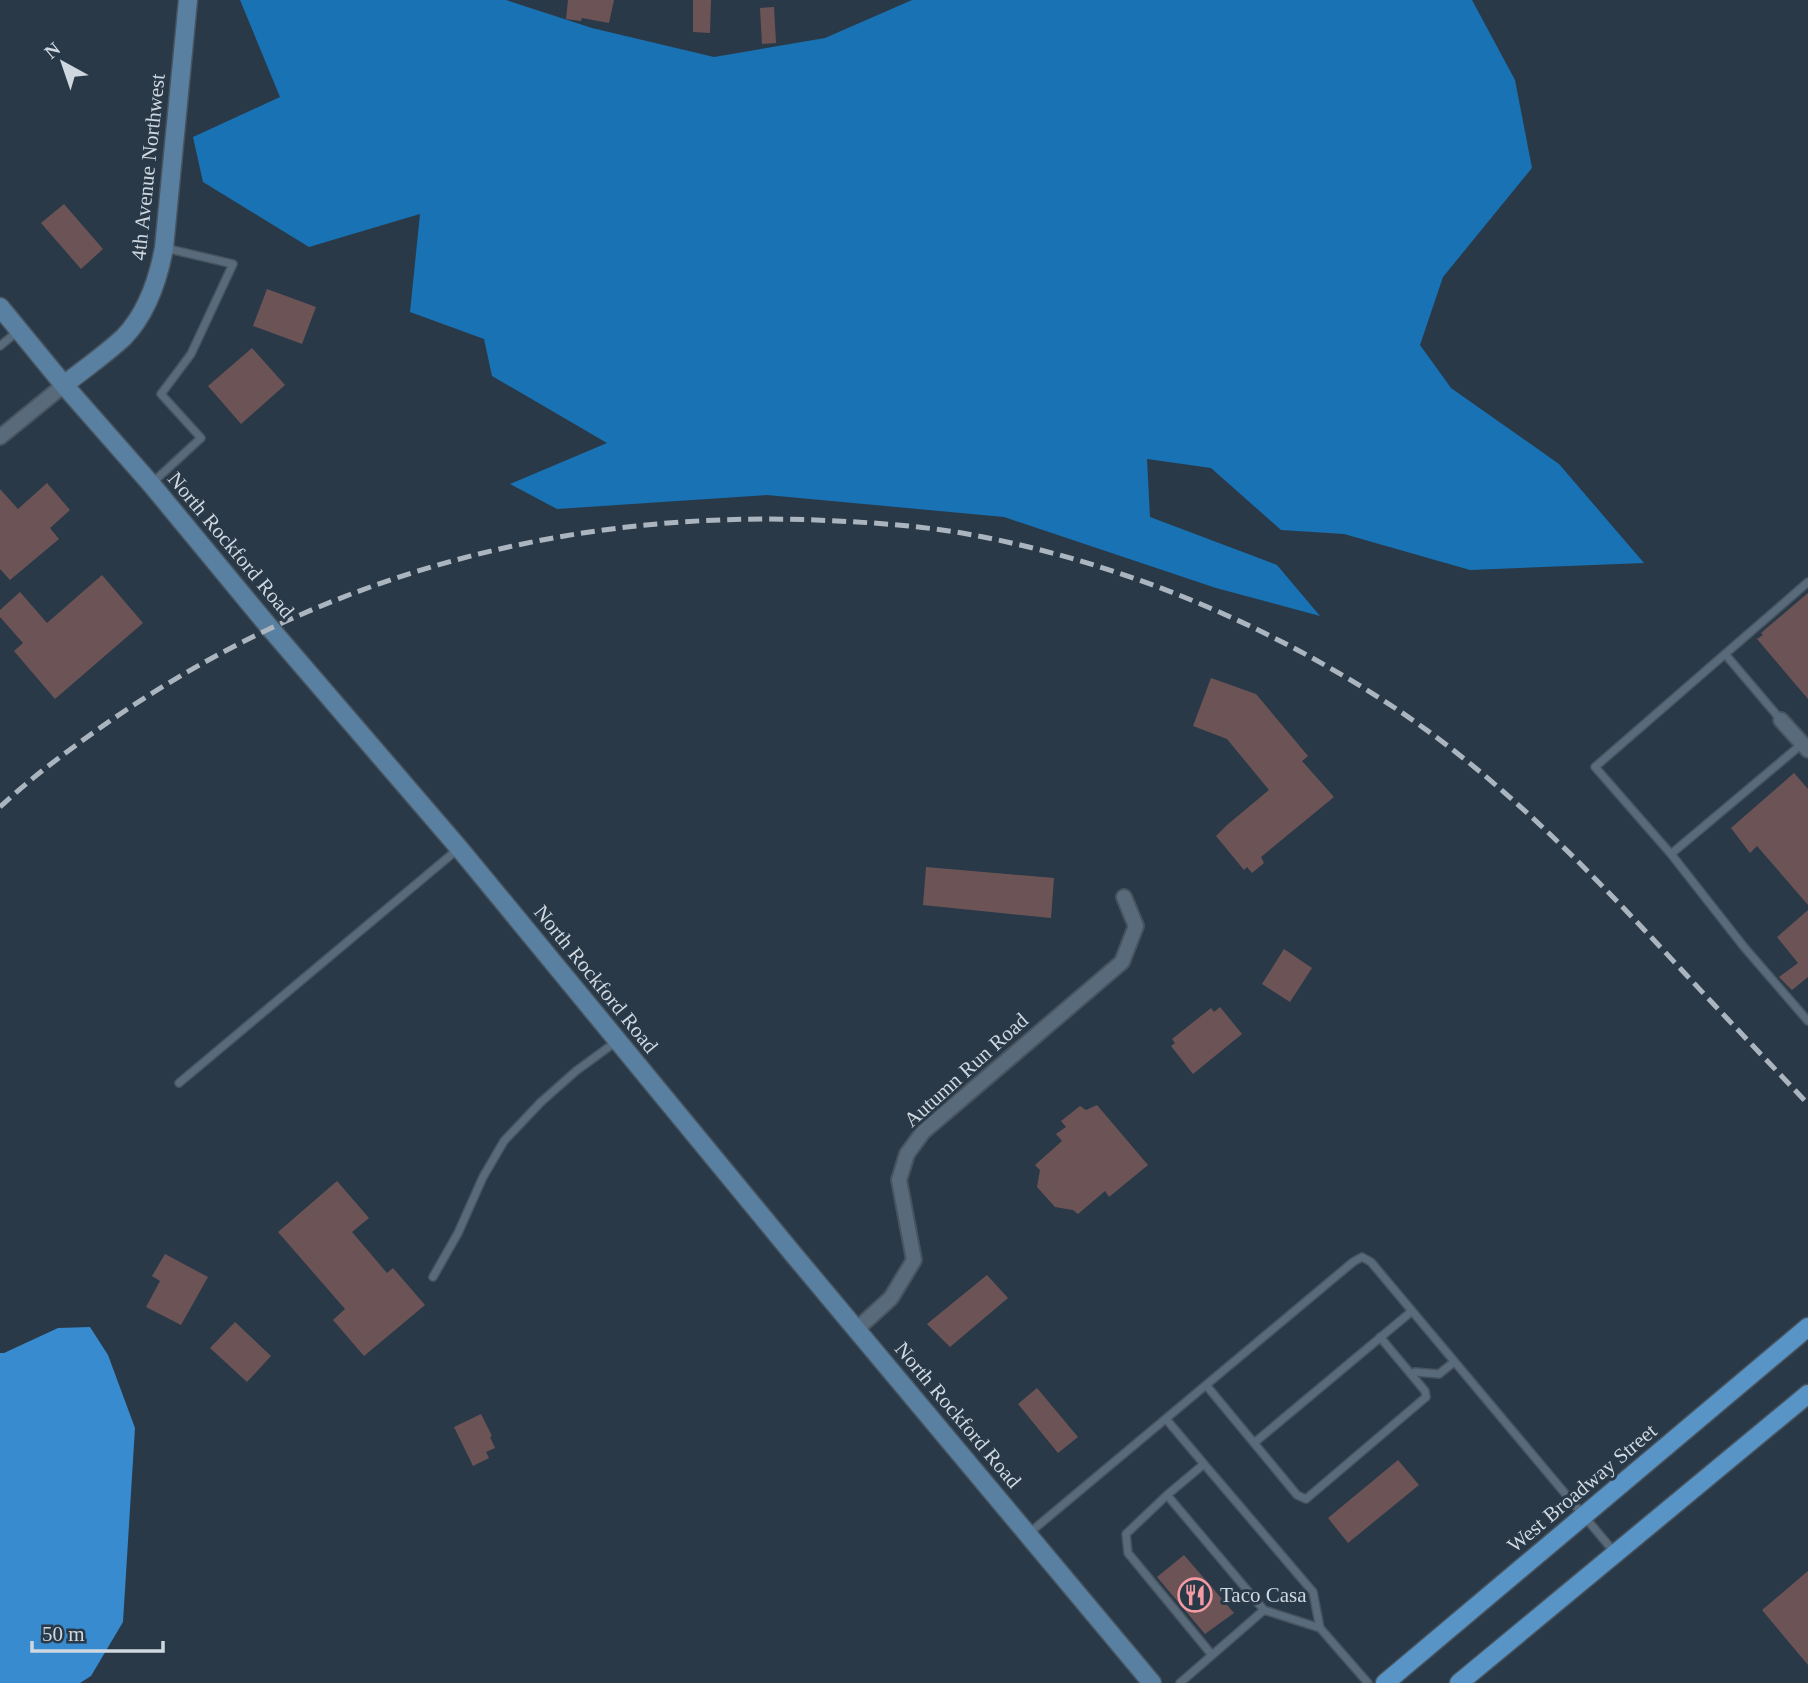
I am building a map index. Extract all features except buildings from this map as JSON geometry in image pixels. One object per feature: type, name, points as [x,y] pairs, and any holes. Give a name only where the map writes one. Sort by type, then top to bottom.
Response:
[{"type":"main road","name":"West Broadway Street","points":[[1385,1683],[1808,1327]]},
{"type":"main road","points":[[1459,1683],[1808,1394]]},
{"type":"street","name":"4th Avenue Northwest","points":[[64,385],[125,336],[145,307],[159,277],[188,0]]},
{"type":"street","name":"North Rockford Road","points":[[0,307],[459,848],[1152,1683]]},
{"type":"street","points":[[0,437],[64,385]]},
{"type":"street","points":[[1781,720],[1805,747]]},
{"type":"street","name":"Autumn Run Road","points":[[857,1329],[891,1298],[914,1260],[899,1180],[907,1154],[923,1132],[1122,962],[1136,926],[1124,897]]},
{"type":"lane","points":[[151,484],[201,438],[162,394],[191,354],[233,264],[164,248]]},
{"type":"lane","points":[[0,346],[19,330]]},
{"type":"lane","points":[[1808,582],[1595,767],[1671,854],[1744,947],[1808,1021]]},
{"type":"lane","points":[[1725,654],[1781,720]]},
{"type":"lane","points":[[1671,854],[1805,747]]},
{"type":"lane","points":[[179,1083],[459,848]]},
{"type":"lane","points":[[433,1277],[458,1233],[483,1177],[504,1142],[541,1102],[576,1071],[617,1041]]},
{"type":"lane","points":[[1028,1535],[1362,1257],[1371,1262],[1615,1553]]},
{"type":"lane","points":[[1254,1444],[1412,1311]]},
{"type":"lane","points":[[1206,1385],[1297,1495],[1306,1499],[1426,1397],[1425,1391],[1380,1337]]},
{"type":"lane","points":[[1412,1375],[1415,1372],[1438,1374],[1454,1362]]},
{"type":"lane","points":[[1166,1419],[1313,1592],[1320,1628],[1368,1683]]},
{"type":"lane","points":[[1204,1464],[1126,1534],[1128,1553],[1212,1655]]},
{"type":"lane","points":[[1167,1495],[1264,1610],[1320,1628]]},
{"type":"lane","points":[[1180,1683],[1264,1610]]},
{"type":"shaded area","points":[[240,0],[506,0],[592,28],[714,57],[825,38],[912,0],[1472,0],[1515,80],[1532,168],[1443,277],[1420,345],[1451,388],[1559,464],[1644,563],[1470,570],[1344,534],[1281,530],[1211,468],[1147,459],[1150,517],[1277,565],[1320,616],[1216,588],[1004,517],[767,495],[557,509],[510,484],[607,443],[492,376],[484,339],[410,312],[420,214],[309,247],[203,182],[193,137],[280,97]]},
{"type":"shaded area","points":[[90,1327],[108,1355],[135,1428],[123,1622],[91,1676],[80,1683],[0,1683],[0,1353],[58,1328]]},
{"type":"railway","points":[[0,807],[79,743],[187,672],[271,628],[357,592],[445,563],[535,541],[628,527],[721,520],[816,520],[908,526],[962,533],[1076,560],[1187,598],[1294,648],[1395,708],[1469,762],[1537,822],[1634,919],[1808,1104]]},
{"type":"place","name":"Taco Casa","points":[[1195,1595]]}]
